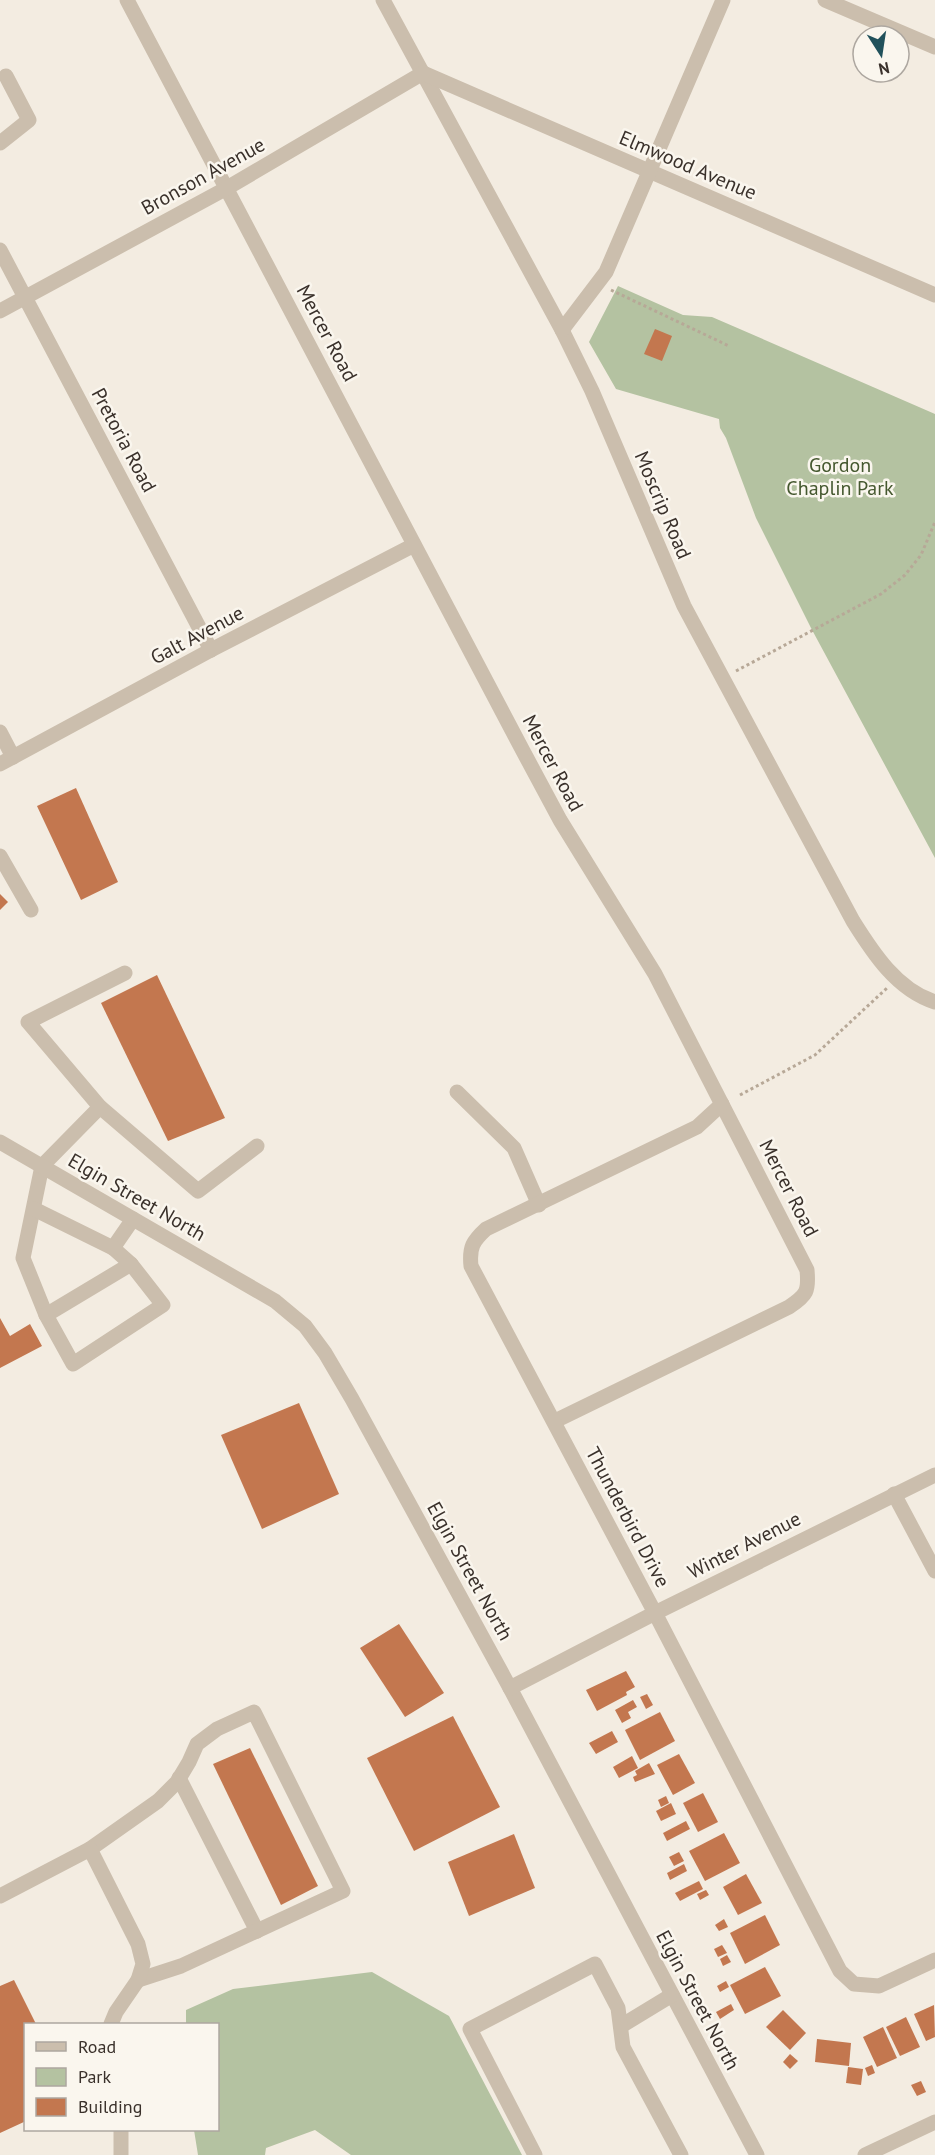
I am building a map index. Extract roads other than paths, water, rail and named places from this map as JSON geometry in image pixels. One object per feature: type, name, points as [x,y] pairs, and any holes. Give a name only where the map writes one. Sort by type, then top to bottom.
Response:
[{"type":"street","name":"Mercer Road","points":[[127,0],[560,820],[655,974],[807,1270],[808,1284],[804,1297],[789,1307],[555,1421]]},
{"type":"street","name":"Moscrip Road","points":[[383,0],[562,330],[592,391],[673,582],[853,921],[866,942],[897,979],[921,998],[935,1002]]},
{"type":"street","points":[[562,330],[606,272],[723,0]]},
{"type":"street","points":[[825,0],[935,47]]},
{"type":"street","name":"Bronson Avenue","points":[[0,311],[227,188],[423,73]]},
{"type":"street","name":"Elmwood Avenue","points":[[423,73],[935,296]]},
{"type":"street","points":[[0,143],[29,120],[6,76]]},
{"type":"street","name":"Pretoria Road","points":[[0,250],[211,650]]},
{"type":"street","name":"Galt Avenue","points":[[6,760],[414,545]]},
{"type":"street","points":[[0,732],[6,760]]},
{"type":"street","points":[[0,856],[31,910]]},
{"type":"street","points":[[125,974],[28,1022],[100,1107],[198,1191],[257,1146]]},
{"type":"street","points":[[457,1092],[514,1148],[539,1205]]},
{"type":"street","name":"Thunderbird Drive","points":[[723,1104],[697,1127],[486,1229],[474,1240],[470,1255],[475,1276],[555,1421],[840,1971],[854,1984],[879,1986],[935,1960]]},
{"type":"street","points":[[34,1209],[113,1248],[131,1264],[163,1305],[73,1364],[46,1315],[22,1258],[42,1166],[100,1107]]},
{"type":"street","name":"Elgin Street North","points":[[0,1142],[275,1301],[305,1326],[325,1353],[352,1399],[510,1688],[757,2155]]},
{"type":"street","points":[[113,1248],[133,1219]]},
{"type":"street","points":[[46,1315],[131,1264]]},
{"type":"street","name":"Winter Avenue","points":[[510,1688],[655,1612],[935,1475]]},
{"type":"street","points":[[894,1494],[935,1571]]},
{"type":"street","points":[[0,1896],[90,1849],[158,1801],[179,1778],[197,1744],[217,1729],[255,1712],[343,1890],[181,1966],[138,1980]]},
{"type":"street","points":[[179,1778],[257,1931]]},
{"type":"street","points":[[90,1849],[138,1944],[142,1964],[138,1980],[116,2012],[112,2023]]},
{"type":"street","points":[[535,2155],[470,2029],[595,1964],[618,2008],[623,2047],[681,2155]]},
{"type":"street","points":[[621,2026],[672,1995]]},
{"type":"street","points":[[865,2155],[935,2122]]},
{"type":"street","points":[[121,2131],[121,2155]]},
{"type":"park label","name":"Gordon Chaplin Park","points":[[840,476]]}]
